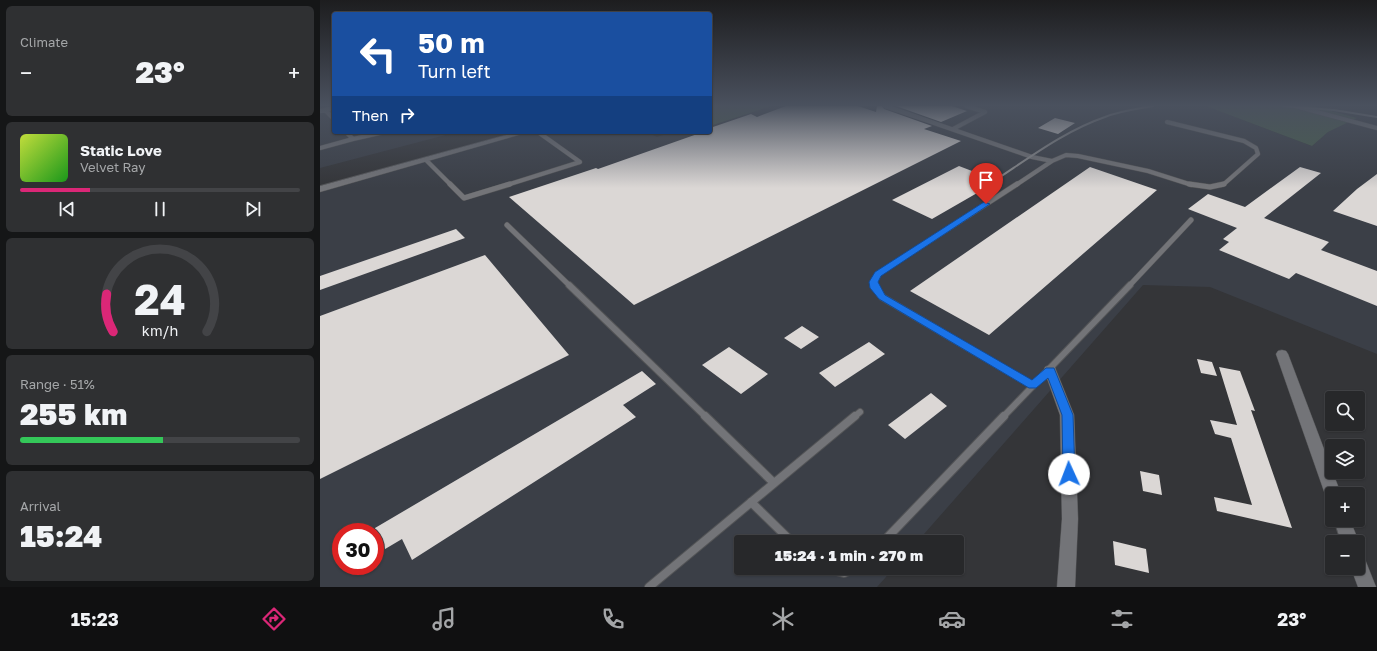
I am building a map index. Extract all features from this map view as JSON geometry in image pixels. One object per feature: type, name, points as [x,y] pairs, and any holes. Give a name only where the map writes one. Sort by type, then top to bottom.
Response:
[{"type":"street","points":[[320,189],[518,134]]},
{"type":"street","points":[[1282,354],[1330,487]]},
{"type":"street","points":[[1050,370],[1067,415],[1070,519],[1066,587]]},
{"type":"street","points":[[1362,575],[1366,587]]},
{"type":"lane","points":[[966,133],[1032,156],[1052,161]]},
{"type":"lane","points":[[1033,386],[882,297],[875,288],[873,282],[878,274],[1052,161],[1066,155],[1078,156],[1148,171],[1193,185],[1210,187],[1224,184],[1258,154],[1256,148],[1244,141],[1213,133]]},
{"type":"lane","points":[[348,134],[353,140]]},
{"type":"lane","points":[[320,148],[376,134]]},
{"type":"lane","points":[[426,160],[464,198],[580,162],[541,134]]},
{"type":"lane","points":[[890,535],[1050,370],[1191,220]]},
{"type":"lane","points":[[507,225],[774,483]]},
{"type":"lane","points":[[648,587],[860,412]]},
{"type":"lane","points":[[751,502],[785,535]]},
{"type":"shaded area","points":[[320,133],[449,134],[320,168]]},
{"type":"shaded area","points":[[712,133],[1279,133],[1312,146],[1326,133],[1377,133],[1377,354],[1210,287],[1143,285],[923,535],[734,535],[734,575],[888,575],[877,587],[320,587],[320,189],[518,134],[650,134],[657,137],[667,134]]},
{"type":"green space","points":[[1279,133],[1326,133],[1312,146]]},
{"type":"building","points":[[938,133],[961,141],[634,305],[509,197],[596,168],[598,169],[697,134]]},
{"type":"building","points":[[959,166],[998,181],[932,219],[892,200]]},
{"type":"building","points":[[1090,167],[1157,190],[989,335],[910,291]]},
{"type":"building","points":[[1300,167],[1321,173],[1264,218],[1329,242],[1321,250],[1377,271],[1377,306],[1296,273],[1289,279],[1219,250],[1229,242],[1223,239],[1237,228],[1188,209],[1208,194],[1245,207]]},
{"type":"building","points":[[1377,174],[1377,226],[1333,211],[1357,189]]},
{"type":"building","points":[[456,229],[465,238],[320,290],[320,276]]},
{"type":"building","points":[[485,255],[569,355],[320,479],[320,316]]},
{"type":"building","points":[[802,326],[819,337],[801,349],[784,338]]},
{"type":"building","points":[[869,342],[885,354],[835,387],[819,373]]},
{"type":"building","points":[[729,347],[768,374],[741,394],[702,365]]},
{"type":"building","points":[[1197,359],[1212,362],[1217,376],[1201,373]]},
{"type":"building","points":[[1219,367],[1240,371],[1255,411],[1251,410],[1292,528],[1217,511],[1214,497],[1252,505],[1231,438],[1215,434],[1210,420],[1237,425]]},
{"type":"building","points":[[642,371],[656,384],[623,405],[636,417],[412,560],[402,539],[384,550],[384,523]]},
{"type":"building","points":[[931,393],[947,406],[905,439],[888,425]]},
{"type":"building","points":[[1140,471],[1159,475],[1162,495],[1143,491]]},
{"type":"building","points":[[1113,541],[1146,549],[1149,573],[1115,565]]},
{"type":"railway","points":[[1000,177],[1069,133]]},
{"type":"route","points":[[986,204],[878,274],[873,282],[875,288],[882,297],[1033,386],[1050,370],[1067,415],[1069,474]]}]
